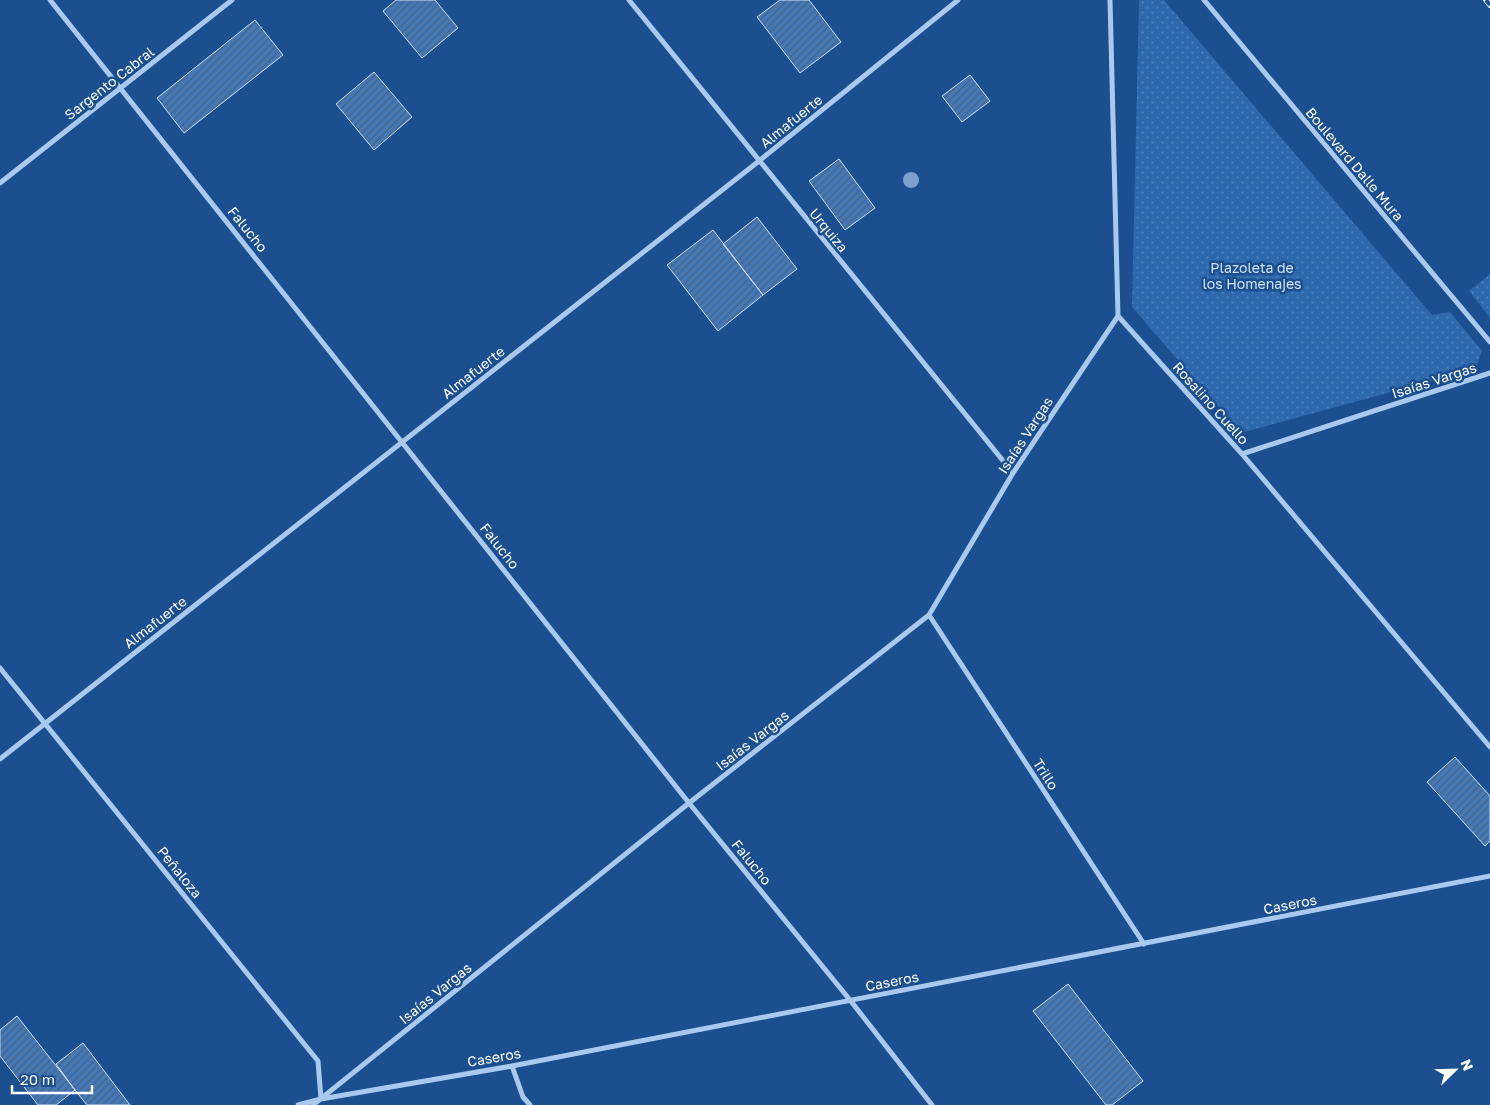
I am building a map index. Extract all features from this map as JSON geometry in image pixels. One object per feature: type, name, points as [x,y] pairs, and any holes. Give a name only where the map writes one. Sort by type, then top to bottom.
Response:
[{"type":"street","name":"Falucho","points":[[50,0],[689,803],[850,1000],[932,1105]]},
{"type":"street","name":"Sargento Cabral","points":[[0,183],[232,0]]},
{"type":"street","name":"Urquiza","points":[[629,0],[1013,473]]},
{"type":"street","name":"Almafuerte","points":[[0,759],[759,161],[958,0]]},
{"type":"street","points":[[1110,0],[1118,316]]},
{"type":"street","name":"Boulevard Dalle Mura","points":[[1204,0],[1462,311],[1490,342]]},
{"type":"street","name":"Rosalino Cuello","points":[[1118,316],[1242,454],[1490,747]]},
{"type":"street","name":"Isaías Vargas","points":[[313,1105],[689,803],[929,615],[1013,473],[1118,316]]},
{"type":"street","name":"Isaías Vargas","points":[[1242,454],[1490,374]]},
{"type":"street","name":"Trillo","points":[[929,615],[1144,944]]},
{"type":"street","name":"Peñaloza","points":[[0,668],[318,1061],[321,1099]]},
{"type":"street","name":"Caseros","points":[[298,1105],[321,1099],[512,1066],[1490,876]]},
{"type":"street","points":[[512,1066],[523,1097],[530,1105]]},
{"type":"green space","name":"Plazoleta de los Homenajes","points":[[1139,0],[1164,0],[1432,315],[1450,312],[1482,351],[1475,369],[1241,433],[1132,307]]},
{"type":"green space","points":[[1490,274],[1490,318],[1469,291]]},
{"type":"building","points":[[396,0],[435,0],[458,28],[422,58],[383,11]]},
{"type":"building","points":[[780,0],[809,0],[841,42],[800,73],[757,17]]},
{"type":"building","points":[[255,20],[283,55],[184,133],[157,98]]},
{"type":"building","points":[[374,72],[412,117],[374,150],[336,104]]},
{"type":"building","points":[[970,75],[990,101],[962,122],[942,96]]},
{"type":"building","points":[[839,159],[875,208],[845,230],[809,181]]},
{"type":"building","points":[[757,217],[797,269],[763,295],[723,244]]},
{"type":"building","points":[[713,230],[763,295],[718,331],[667,265]]},
{"type":"building","points":[[1455,757],[1490,796],[1490,841],[1485,846],[1427,782]]},
{"type":"building","points":[[1068,984],[1143,1081],[1112,1105],[1106,1105],[1033,1011]]},
{"type":"building","points":[[17,1016],[75,1090],[56,1105],[38,1105],[0,1056],[0,1030]]},
{"type":"building","points":[[83,1043],[130,1105],[87,1105],[75,1090],[56,1064]]},
{"type":"railway","points":[[1486,0],[1490,5]]}]
